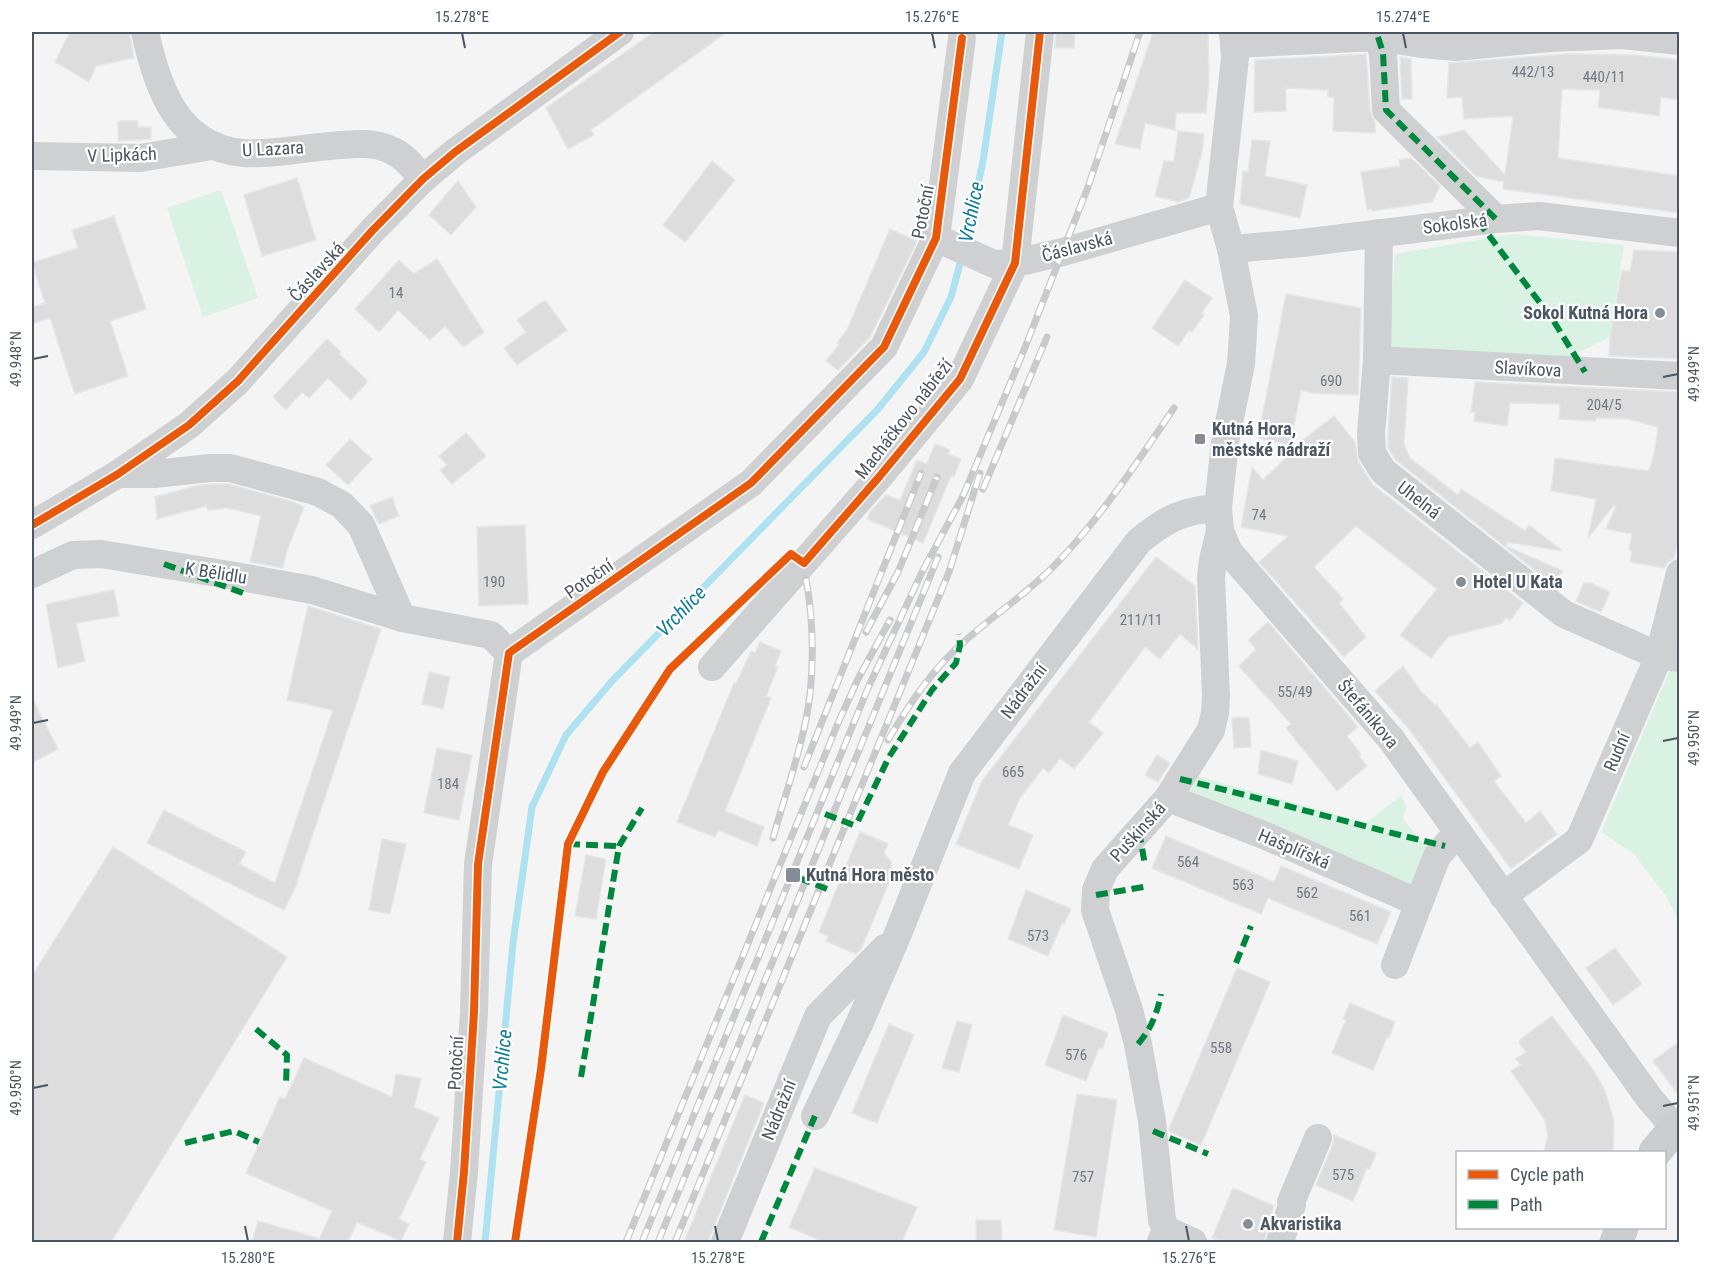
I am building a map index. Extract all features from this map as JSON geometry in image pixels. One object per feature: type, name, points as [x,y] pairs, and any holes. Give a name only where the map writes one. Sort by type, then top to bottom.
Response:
[{"type":"street","name":"U Lazara","points":[[145,32],[156,77],[171,107],[189,130],[212,146],[245,153],[357,144],[377,146],[400,154],[423,179]]},
{"type":"street","name":"Čáslavská","points":[[32,525],[118,474],[189,425],[238,381],[372,231],[423,179],[455,152],[620,32]]},
{"type":"street","name":"Macháčkovo nábřeží","points":[[712,667],[879,477],[960,379],[1005,263],[1040,32]]},
{"type":"street","points":[[1219,520],[1225,442],[1241,364],[1244,316],[1231,249],[1219,207],[1233,81],[1234,38],[1377,34],[1422,44],[1456,47],[1630,33],[1680,41]]},
{"type":"street","points":[[1377,34],[1383,53],[1386,111],[1496,219]]},
{"type":"street","name":"Potoční","points":[[457,1242],[464,1172],[473,1024],[478,864],[509,653],[751,483],[884,347],[943,241],[962,38]]},
{"type":"street","name":"V Lipkách","points":[[32,156],[140,158],[212,146]]},
{"type":"street","name":"Čáslavská","points":[[1005,263],[1063,252],[1219,207]]},
{"type":"street","name":"Sokolská","points":[[1231,249],[1539,216],[1680,232]]},
{"type":"street","name":"Uhelná","points":[[1379,233],[1377,360],[1371,433],[1372,453],[1383,471],[1564,614],[1669,657]]},
{"type":"street","points":[[943,241],[1005,263]]},
{"type":"street","name":"Slavíkova","points":[[1377,360],[1680,376]]},
{"type":"street","points":[[189,425],[210,468]]},
{"type":"street","points":[[118,474],[154,474],[230,468],[318,492],[342,506],[361,525],[402,618]]},
{"type":"street","name":"Nádražní","points":[[815,1116],[860,1022],[897,936],[962,773],[1139,541],[1161,523],[1195,509],[1219,520]]},
{"type":"street","name":"Puškinská","points":[[1163,1236],[1152,1121],[1138,1044],[1129,1010],[1095,910],[1096,890],[1105,869],[1168,798],[1211,730],[1215,713],[1215,653],[1211,577],[1219,520]]},
{"type":"street","name":"Štefánikova","points":[[1219,520],[1229,552],[1391,739],[1650,1099],[1672,1135]]},
{"type":"street","name":"K Bělidlu","points":[[32,574],[74,555],[101,554],[241,577],[312,590],[402,618],[491,635],[509,653]]},
{"type":"street","name":"Rudní","points":[[1503,896],[1579,840],[1669,657],[1680,573]]},
{"type":"street","name":"Hašplířská","points":[[1168,798],[1266,836],[1419,903]]},
{"type":"street","points":[[1395,965],[1437,856],[1458,832]]},
{"type":"street","name":"Nádražní","points":[[725,1242],[818,1016],[897,936]]},
{"type":"street","points":[[1280,1242],[1292,1202],[1318,1138]]},
{"type":"street","points":[[1163,1236],[1193,1242]]},
{"type":"green space","points":[[221,190],[258,298],[203,317],[167,208]]},
{"type":"green space","points":[[1513,234],[1624,245],[1610,337],[1561,361],[1388,351],[1395,254]]},
{"type":"green space","points":[[1670,670],[1679,671],[1679,922],[1666,896],[1633,853],[1601,832]]},
{"type":"green space","points":[[1198,776],[1366,823],[1401,795],[1406,806],[1403,819],[1427,848],[1412,885],[1189,795]]},
{"type":"building","points":[[70,32],[129,32],[134,58],[96,66],[89,82],[55,62]]},
{"type":"building","points":[[654,32],[727,32],[591,130],[594,135],[568,149],[546,108]]},
{"type":"building","points":[[1056,32],[1075,32],[1074,48],[1055,48]]},
{"type":"building","points":[[1153,32],[1208,32],[1209,81],[1206,113],[1176,113],[1175,130],[1145,123],[1140,149],[1115,144]]},
{"type":"building","points":[[1366,54],[1370,111],[1375,122],[1375,133],[1333,131],[1334,97],[1328,97],[1328,90],[1286,88],[1286,111],[1254,112],[1255,60]]},
{"type":"building","points":[[1566,54],[1635,55],[1680,60],[1679,100],[1661,97],[1659,116],[1598,107],[1600,90],[1562,89],[1558,158],[1680,176],[1680,213],[1503,189],[1504,182],[1476,176],[1437,137],[1464,130],[1505,175],[1513,116],[1464,119],[1462,97],[1447,98],[1449,63]]},
{"type":"building","points":[[1400,57],[1411,59],[1412,99],[1402,99]]},
{"type":"building","points":[[118,121],[138,121],[138,127],[151,127],[151,139],[118,141]]},
{"type":"building","points":[[1178,131],[1204,134],[1202,152],[1189,198],[1178,202],[1155,196],[1164,161],[1174,161]]},
{"type":"building","points":[[1252,140],[1270,141],[1265,176],[1307,185],[1300,218],[1240,204],[1243,171],[1248,172]]},
{"type":"building","points":[[1411,158],[1440,186],[1432,202],[1367,210],[1361,172],[1400,166],[1399,160]]},
{"type":"building","points":[[712,161],[735,180],[685,242],[663,225]]},
{"type":"building","points":[[297,178],[316,240],[262,256],[244,195]]},
{"type":"building","points":[[458,181],[476,207],[451,235],[429,215]]},
{"type":"building","points":[[114,216],[146,309],[110,321],[128,376],[75,394],[50,318],[32,324],[32,307],[45,303],[32,263],[78,248],[72,230]]},
{"type":"building","points":[[890,229],[917,241],[870,337],[838,370],[826,361],[847,330]]},
{"type":"building","points":[[1634,250],[1680,252],[1680,359],[1609,356],[1610,337],[1622,270],[1630,272]]},
{"type":"building","points":[[437,259],[484,332],[463,347],[445,326],[430,340],[398,310],[379,332],[355,309],[399,260],[414,274]]},
{"type":"building","points":[[1185,280],[1212,298],[1192,332],[1189,330],[1178,346],[1152,328]]},
{"type":"building","points":[[1286,294],[1361,308],[1358,395],[1312,393],[1301,390],[1290,445],[1258,438]]},
{"type":"building","points":[[545,300],[567,330],[517,365],[504,348],[526,332],[517,320]]},
{"type":"building","points":[[327,339],[341,352],[339,354],[368,381],[351,400],[328,378],[309,398],[302,392],[286,410],[273,397]]},
{"type":"building","points":[[1392,377],[1408,378],[1404,445],[1410,458],[1458,495],[1461,489],[1525,531],[1529,525],[1563,551],[1507,542],[1506,546],[1563,571],[1552,584],[1396,460],[1388,448]]},
{"type":"building","points":[[1475,382],[1680,392],[1680,535],[1674,558],[1664,568],[1630,562],[1632,551],[1629,550],[1632,534],[1606,529],[1616,506],[1614,505],[1588,538],[1596,499],[1551,491],[1555,458],[1649,471],[1658,427],[1628,419],[1596,418],[1595,421],[1559,419],[1560,404],[1510,403],[1507,426],[1474,421],[1475,412],[1471,412]]},
{"type":"building","points":[[1334,416],[1355,442],[1358,461],[1372,484],[1523,603],[1510,621],[1506,618],[1502,623],[1448,637],[1431,658],[1400,635],[1437,589],[1356,526],[1314,567],[1343,599],[1339,603],[1366,637],[1344,657],[1259,562],[1288,536],[1241,527],[1252,467],[1263,480],[1298,446],[1295,446]]},
{"type":"building","points":[[466,433],[486,456],[452,484],[440,470],[447,465],[439,456]]},
{"type":"building","points":[[350,439],[372,459],[348,485],[326,465]]},
{"type":"building","points":[[935,444],[950,450],[948,454],[961,459],[954,477],[951,476],[923,543],[867,519],[870,512],[886,495],[900,500],[917,460],[927,464]]},
{"type":"building","points":[[211,484],[228,484],[294,502],[304,507],[283,568],[250,562],[261,516],[227,508],[208,510],[206,506],[157,519],[155,497]]},
{"type":"building","points":[[392,497],[399,516],[379,524],[370,506]]},
{"type":"building","points":[[525,525],[528,604],[479,606],[477,527]]},
{"type":"building","points":[[1156,557],[1195,586],[1198,649],[1180,634],[1160,659],[1145,647],[1089,722],[1103,733],[1074,769],[1060,758],[1049,773],[1043,768],[1020,798],[1008,825],[1033,835],[1019,869],[956,844],[982,781]]},
{"type":"building","points":[[1584,583],[1591,583],[1610,592],[1601,612],[1576,601]]},
{"type":"building","points":[[114,590],[119,616],[76,623],[85,661],[58,668],[46,604]]},
{"type":"building","points":[[308,606],[381,629],[298,882],[284,910],[147,843],[164,810],[246,852],[239,864],[275,883],[333,710],[287,700]]},
{"type":"building","points":[[1268,622],[1358,727],[1347,736],[1367,766],[1337,791],[1286,728],[1291,724],[1239,666],[1256,649],[1248,640]]},
{"type":"building","points":[[760,642],[781,651],[775,666],[778,667],[766,696],[771,698],[725,811],[764,827],[757,846],[718,830],[715,837],[677,822],[734,683],[736,684],[751,651],[755,653]]},
{"type":"building","points":[[1403,666],[1420,690],[1436,704],[1470,748],[1478,742],[1501,776],[1494,781],[1526,823],[1540,811],[1557,834],[1511,869],[1409,729],[1375,691]]},
{"type":"building","points":[[429,672],[450,677],[443,709],[422,704]]},
{"type":"building","points":[[32,698],[58,749],[32,763]]},
{"type":"building","points":[[1249,717],[1251,747],[1234,748],[1232,718]]},
{"type":"building","points":[[437,748],[472,755],[459,820],[424,813]]},
{"type":"building","points":[[1261,750],[1298,761],[1292,784],[1258,774]]},
{"type":"building","points":[[1157,755],[1170,763],[1158,782],[1145,775]]},
{"type":"building","points":[[860,832],[888,844],[884,853],[891,862],[892,875],[861,949],[856,954],[826,941],[829,936],[819,932]]},
{"type":"building","points":[[1166,836],[1274,882],[1281,866],[1391,912],[1377,944],[1268,898],[1261,914],[1152,868]]},
{"type":"building","points":[[382,839],[406,844],[390,914],[369,910]]},
{"type":"building","points":[[113,847],[287,957],[111,1242],[32,1242],[32,976]]},
{"type":"building","points":[[586,855],[606,859],[596,919],[575,916]]},
{"type":"building","points":[[1026,890],[1071,909],[1064,924],[1062,923],[1048,956],[1008,939]]},
{"type":"building","points":[[1615,948],[1642,984],[1613,1005],[1586,968]]},
{"type":"building","points":[[1237,968],[1270,982],[1201,1145],[1170,1132],[1169,1129]]},
{"type":"building","points":[[1350,1003],[1395,1022],[1373,1070],[1332,1053],[1346,1020],[1343,1019]]},
{"type":"building","points":[[1063,1015],[1108,1033],[1102,1049],[1099,1048],[1086,1081],[1045,1065]]},
{"type":"building","points":[[1552,1016],[1594,1071],[1605,1091],[1614,1121],[1613,1151],[1544,1151],[1548,1135],[1545,1120],[1511,1071],[1521,1065],[1516,1059],[1526,1052],[1519,1043],[1521,1039]]},
{"type":"building","points":[[957,1021],[972,1025],[959,1072],[942,1068]]},
{"type":"building","points":[[889,1024],[914,1035],[877,1123],[852,1113]]},
{"type":"building","points":[[1680,1041],[1680,1097],[1653,1061]]},
{"type":"building","points":[[304,1058],[392,1097],[396,1074],[421,1078],[414,1107],[439,1118],[420,1159],[426,1162],[399,1219],[409,1224],[401,1241],[357,1222],[348,1242],[318,1242],[332,1211],[246,1173],[280,1097],[285,1099]]},
{"type":"building","points":[[1077,1094],[1117,1100],[1096,1237],[1054,1230]]},
{"type":"building","points":[[745,1095],[764,1103],[709,1242],[684,1242]]},
{"type":"building","points":[[1334,1135],[1376,1153],[1353,1201],[1316,1185],[1333,1144]]},
{"type":"building","points":[[815,1168],[917,1207],[902,1242],[824,1242],[789,1227]]},
{"type":"building","name":"Akvaristika","points":[[1233,1188],[1274,1206],[1264,1242],[1223,1242],[1212,1238]]},
{"type":"building","points":[[976,1220],[1001,1220],[1002,1242],[976,1242]]},
{"type":"building","points":[[258,1221],[318,1238],[317,1242],[252,1242]]},
{"type":"waterway","name":"Vrchlice","points":[[965,245],[983,161],[1002,32]]},
{"type":"waterway","name":"Vrchlice","points":[[485,1242],[513,943],[532,807],[566,735],[613,680],[878,409],[924,352],[951,297],[962,256]]},
{"type":"railway","points":[[642,1242],[868,688],[922,572],[963,496],[1022,355],[1088,187],[1140,32]]},
{"type":"railway","points":[[983,489],[1047,337]]},
{"type":"railway","points":[[888,740],[914,699],[943,662],[1043,577],[1070,549],[1117,490],[1174,408]]},
{"type":"railway","points":[[804,767],[921,473]]},
{"type":"railway","points":[[675,1242],[949,572],[980,473]]},
{"type":"railway","points":[[866,632],[898,572],[937,477]]},
{"type":"railway","points":[[658,1242],[938,557]]},
{"type":"railway","points":[[773,838],[799,749],[810,695],[812,637],[806,579]]},
{"type":"railway","points":[[626,1242],[838,723],[858,679],[890,620]]},
{"type":"marked path","points":[[1378,37],[1383,53],[1386,110],[1496,219]]},
{"type":"marked path","points":[[1478,221],[1553,320],[1585,372]]},
{"type":"marked path","points":[[164,564],[243,593]]},
{"type":"marked path","points":[[858,821],[889,757],[932,690],[956,663],[960,645],[959,634]]},
{"type":"marked path","points":[[1180,779],[1445,846]]},
{"type":"marked path","points":[[581,1077],[619,846],[642,808]]},
{"type":"marked path","points":[[825,814],[856,826]]},
{"type":"marked path","points":[[1139,831],[1145,865]]},
{"type":"marked path","points":[[568,844],[619,846]]},
{"type":"marked path","points":[[799,878],[827,889]]},
{"type":"marked path","points":[[1096,895],[1149,886]]},
{"type":"marked path","points":[[1236,963],[1251,926]]},
{"type":"marked path","points":[[1138,1044],[1153,1021],[1161,994]]},
{"type":"marked path","points":[[256,1029],[287,1055],[286,1084]]},
{"type":"marked path","points":[[761,1242],[815,1116]]},
{"type":"marked path","points":[[185,1143],[234,1131],[259,1142]]},
{"type":"marked path","points":[[1153,1131],[1208,1154]]},
{"type":"cycle path","points":[[32,525],[118,474],[189,425],[238,381],[372,231],[423,179],[455,152],[620,32]]},
{"type":"cycle path","points":[[515,1242],[541,1069],[568,844],[603,772],[670,669],[791,554],[804,563],[960,379],[1015,263],[1040,32]]},
{"type":"cycle path","points":[[457,1242],[464,1172],[474,1012],[478,864],[509,653],[751,483],[884,347],[936,238],[962,38]]},
{"type":"place","name":"Sokol Kutná Hora","points":[[1660,313]]},
{"type":"place","name":"Kutná Hora, městské nádraží","points":[[1200,439]]},
{"type":"place","name":"Hotel U Kata","points":[[1461,582]]},
{"type":"place","name":"Kutná Hora město","points":[[793,875]]},
{"type":"place","name":"Akvaristika","points":[[1248,1224]]}]
